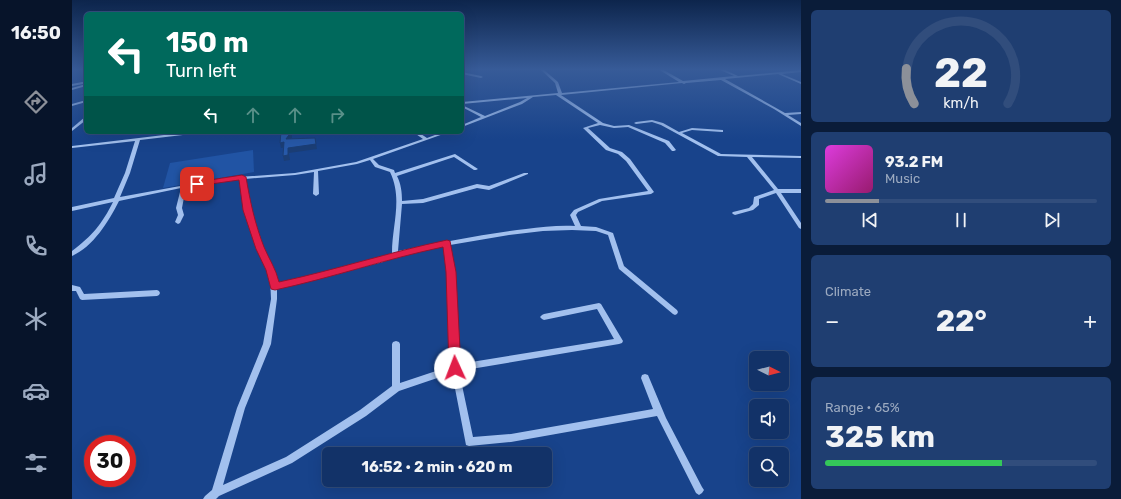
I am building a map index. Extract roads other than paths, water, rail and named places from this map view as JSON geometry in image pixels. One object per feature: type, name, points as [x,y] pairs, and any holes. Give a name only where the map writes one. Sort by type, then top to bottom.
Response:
[{"type":"street","points":[[464,105],[567,92]]},
{"type":"street","points":[[745,92],[785,114],[801,125]]},
{"type":"street","points":[[558,93],[601,124],[614,127],[628,126],[667,142],[674,150]]},
{"type":"street","points":[[464,125],[521,103],[532,96]]},
{"type":"street","points":[[72,105],[84,102]]},
{"type":"street","points":[[464,106],[484,117]]},
{"type":"street","points":[[785,114],[801,113]]},
{"type":"street","points":[[72,130],[84,120]]},
{"type":"street","points":[[636,123],[654,121],[716,154],[801,157]]},
{"type":"street","points":[[579,228],[573,215],[576,211],[601,200],[651,193],[628,160],[620,153],[608,149],[585,128],[601,124]]},
{"type":"street","points":[[679,133],[692,129],[722,130]]},
{"type":"street","points":[[155,137],[159,134]]},
{"type":"street","points":[[72,147],[182,134]]},
{"type":"street","points":[[418,134],[426,139]]},
{"type":"street","points":[[72,209],[184,186],[242,177],[288,175],[316,171],[371,159],[441,134]]},
{"type":"street","points":[[72,254],[85,244],[100,228],[120,191],[138,139]]},
{"type":"street","points":[[394,175],[455,155],[476,168]]},
{"type":"street","points":[[748,155],[777,191],[801,227]]},
{"type":"street","points":[[371,159],[377,166],[390,170],[400,187],[394,242],[395,255]]},
{"type":"street","points":[[316,171],[316,194]]},
{"type":"street","points":[[399,203],[423,201],[477,186],[489,188],[526,174]]},
{"type":"street","points":[[216,493],[241,408],[267,344],[271,327],[275,286],[271,270],[260,249],[247,210],[242,177]]},
{"type":"street","points":[[178,222],[181,215],[179,208],[184,186]]},
{"type":"street","points":[[120,191],[137,195]]},
{"type":"street","points":[[735,213],[754,208],[756,198],[777,191],[801,191]]},
{"type":"street","points":[[275,286],[319,277],[395,255],[447,243],[543,229],[579,228],[610,233],[613,237],[620,267],[676,312]]},
{"type":"street","points":[[447,243],[451,272],[455,368],[469,442],[511,438],[658,412]]},
{"type":"street","points":[[72,288],[78,289],[81,292],[82,297],[157,293]]},
{"type":"street","points":[[208,499],[216,493],[289,460],[363,413],[396,388],[455,368],[619,341],[599,306],[544,317]]},
{"type":"street","points":[[396,344],[396,388]]},
{"type":"street","points":[[645,378],[658,412],[680,450],[699,490]]}]
